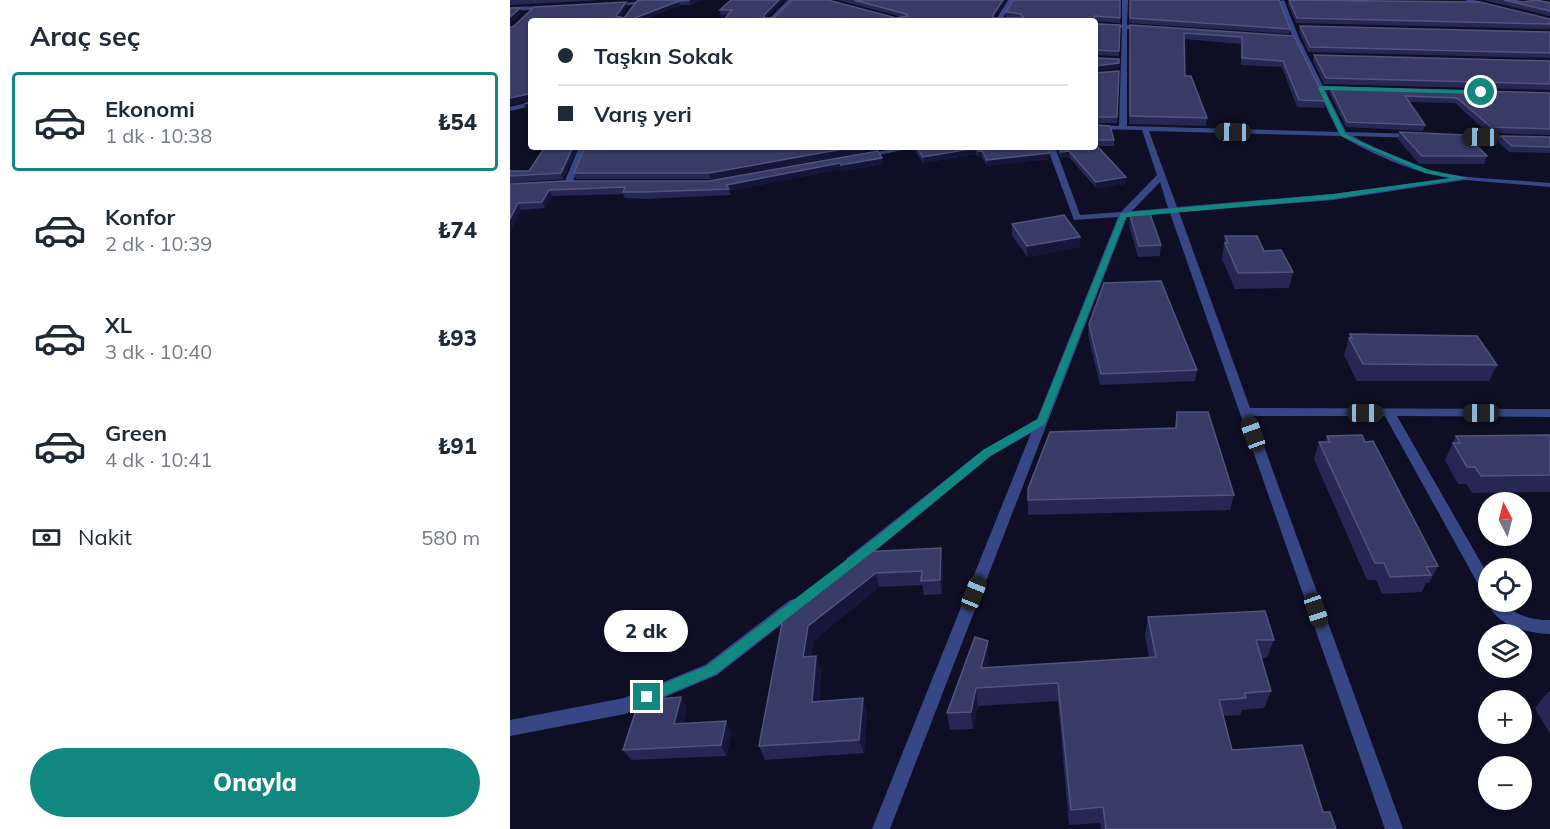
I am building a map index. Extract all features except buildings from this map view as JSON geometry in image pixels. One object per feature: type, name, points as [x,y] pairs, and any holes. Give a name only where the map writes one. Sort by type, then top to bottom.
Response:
[{"type":"street","points":[[522,8],[540,0]]},
{"type":"street","points":[[601,5],[672,0]]},
{"type":"street","points":[[773,18],[792,0]]},
{"type":"street","points":[[1000,18],[1011,0]]},
{"type":"street","points":[[1467,0],[1499,8]]},
{"type":"street","points":[[1535,0],[1550,4]]},
{"type":"street","points":[[1117,1],[1125,1],[1123,129]]},
{"type":"street","points":[[1273,1],[1294,1]]},
{"type":"street","points":[[1282,1],[1296,38],[1343,134],[1364,147],[1428,172],[1465,178],[1550,185]]},
{"type":"street","points":[[630,12],[635,3]]},
{"type":"street","points":[[1455,3],[1478,3]]},
{"type":"street","points":[[510,9],[555,7]]},
{"type":"street","points":[[526,15],[532,8]]},
{"type":"street","points":[[1098,25],[1148,29]]},
{"type":"street","points":[[1293,27],[1304,28]]},
{"type":"street","points":[[1284,37],[1296,38]]},
{"type":"street","points":[[1305,56],[1317,56]]},
{"type":"street","points":[[1115,59],[1125,60]]},
{"type":"street","points":[[1114,73],[1124,72]]},
{"type":"street","points":[[1321,88],[1332,88]]},
{"type":"street","points":[[510,109],[528,105]]},
{"type":"street","points":[[1098,123],[1123,129]]},
{"type":"street","points":[[1098,127],[1423,136]]},
{"type":"street","points":[[1145,130],[1394,829]]},
{"type":"street","points":[[1446,136],[1527,138]]},
{"type":"street","points":[[568,183],[582,150]]},
{"type":"street","points":[[858,157],[897,150]]},
{"type":"street","points":[[1052,150],[1077,218],[1333,196],[1465,178]]},
{"type":"street","points":[[881,829],[1123,215],[1161,176]]},
{"type":"street","points":[[556,184],[580,183]]},
{"type":"street","points":[[1246,412],[1550,414]]},
{"type":"street","points":[[1389,413],[1478,571]]},
{"type":"street","points":[[838,572],[987,453],[1042,421]]},
{"type":"street","points":[[510,728],[625,706],[711,670],[811,593]]},
{"type":"street","points":[[1501,612],[1530,627],[1550,627]]},
{"type":"route","points":[[647,697],[711,670],[884,537],[987,453],[1042,421],[1123,215],[1333,196],[1465,178],[1428,172],[1352,140],[1343,134],[1321,88],[1481,92]]}]
